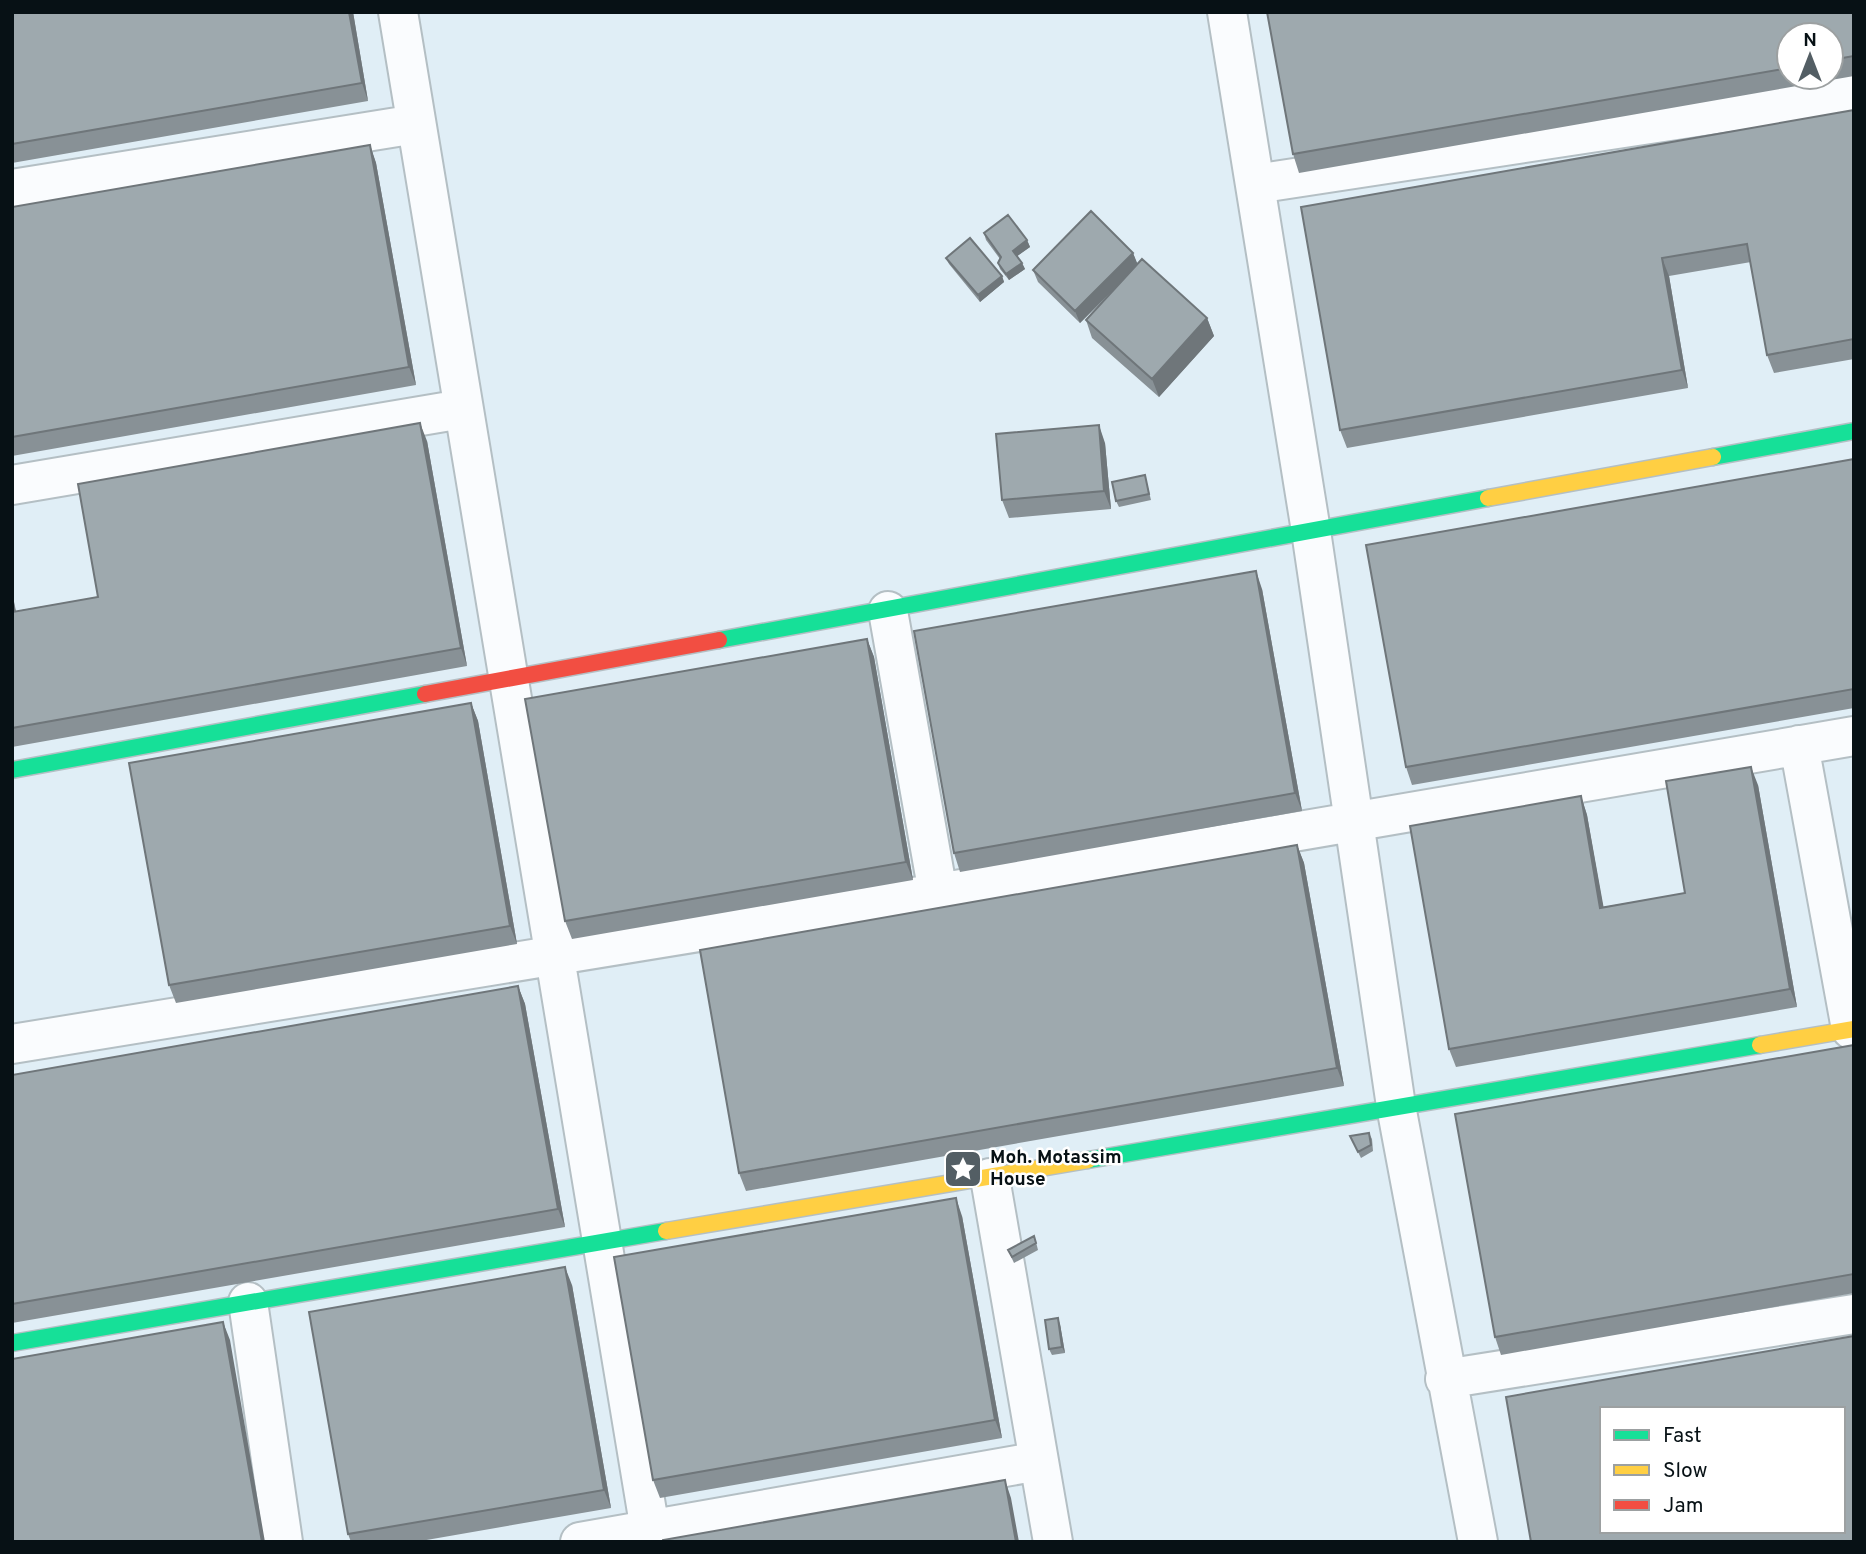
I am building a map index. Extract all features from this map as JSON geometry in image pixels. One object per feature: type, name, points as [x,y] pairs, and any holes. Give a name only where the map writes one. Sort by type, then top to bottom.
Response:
[{"type":"street","points":[[398,12],[651,1536]]},
{"type":"street","points":[[1227,12],[1311,531],[1396,1107],[1445,1379],[1478,1542]]},
{"type":"street","points":[[1255,184],[1854,93]]},
{"type":"street","points":[[12,189],[416,124]]},
{"type":"street","points":[[12,485],[462,409]]},
{"type":"street","points":[[12,770],[888,611],[1854,431]]},
{"type":"street","points":[[888,611],[938,893]]},
{"type":"street","points":[[12,1044],[554,953],[938,893],[1854,736]]},
{"type":"street","points":[[12,1343],[1852,1029],[1799,745]]},
{"type":"street","points":[[990,1178],[1053,1542]]},
{"type":"street","points":[[247,1302],[282,1542]]},
{"type":"street","points":[[1445,1379],[1854,1314]]},
{"type":"street","points":[[579,1542],[651,1536],[1040,1461]]},
{"type":"building","points":[[12,12],[349,12],[362,83],[12,144]]},
{"type":"building","points":[[1267,12],[1854,12],[1854,56],[1845,58],[1845,21],[1775,21],[1775,70],[1293,154]]},
{"type":"building","points":[[1854,110],[1854,339],[1767,355],[1747,244],[1662,258],[1682,370],[1340,430],[1301,207]]},
{"type":"building","points":[[370,145],[409,367],[12,437],[12,207]]},
{"type":"building","points":[[1091,211],[1133,253],[1075,311],[1033,270]]},
{"type":"building","points":[[1008,215],[1027,240],[1013,251],[1022,263],[1006,274],[998,263],[1001,257],[984,233]]},
{"type":"building","points":[[970,238],[1002,276],[978,295],[946,258]]},
{"type":"building","points":[[1142,259],[1207,318],[1152,379],[1086,320]]},
{"type":"building","points":[[420,423],[461,648],[12,728],[12,610],[13,612],[98,597],[78,484]]},
{"type":"building","points":[[1099,425],[1104,491],[1002,500],[996,434]]},
{"type":"building","points":[[1854,459],[1854,689],[1406,767],[1366,545]]},
{"type":"building","points":[[1145,475],[1149,494],[1116,501],[1112,482]]},
{"type":"building","points":[[1256,571],[1295,793],[954,853],[914,631]]},
{"type":"building","points":[[867,639],[906,862],[565,921],[525,699]]},
{"type":"building","points":[[471,703],[510,926],[169,985],[129,763]]},
{"type":"building","points":[[1751,767],[1790,989],[1449,1049],[1410,826],[1581,796],[1600,908],[1685,893],[1666,781]]},
{"type":"building","points":[[1297,845],[1337,1068],[739,1173],[700,950]]},
{"type":"building","points":[[518,986],[558,1209],[12,1304],[12,1075]]},
{"type":"building","points":[[1854,1045],[1854,1274],[1495,1337],[1455,1114]]},
{"type":"building","points":[[1369,1133],[1371,1145],[1358,1152],[1350,1136]]},
{"type":"building","points":[[956,1198],[995,1420],[653,1480],[614,1257]]},
{"type":"building","points":[[1034,1236],[1036,1243],[1012,1257],[1008,1250]]},
{"type":"building","points":[[565,1267],[604,1490],[348,1534],[309,1312]]},
{"type":"building","points":[[1058,1318],[1062,1347],[1049,1349],[1045,1320]]},
{"type":"building","points":[[223,1322],[262,1542],[12,1542],[12,1359]]},
{"type":"building","points":[[1854,1336],[1854,1542],[1531,1542],[1506,1397]]},
{"type":"building","points":[[1005,1480],[1016,1542],[663,1542],[663,1540]]},
{"type":"traffic: fast","points":[[1713,457],[1854,431]]},
{"type":"traffic: fast","points":[[719,640],[1488,498]]},
{"type":"traffic: fast","points":[[12,770],[425,694]]},
{"type":"traffic: fast","points":[[1088,1160],[1760,1045]]},
{"type":"traffic: fast","points":[[12,1343],[666,1231]]},
{"type":"traffic: slow","points":[[1488,498],[1713,457]]},
{"type":"traffic: slow","points":[[1760,1045],[1854,1029]]},
{"type":"traffic: slow","points":[[666,1231],[1088,1160]]},
{"type":"traffic: jam","points":[[425,694],[719,640]]},
{"type":"place","name":"Moh. Motassim House","points":[[963,1169]]}]
